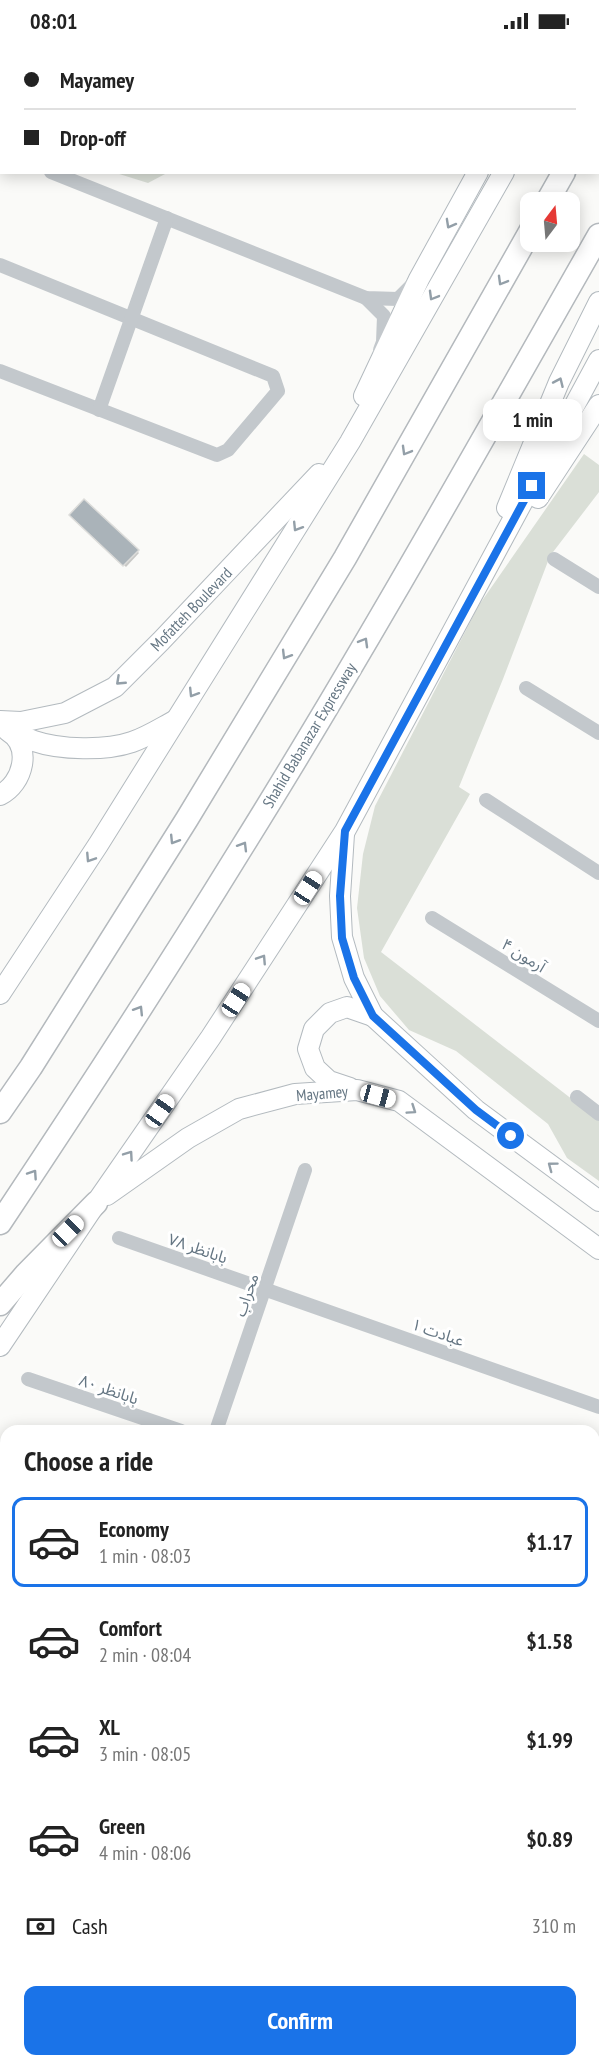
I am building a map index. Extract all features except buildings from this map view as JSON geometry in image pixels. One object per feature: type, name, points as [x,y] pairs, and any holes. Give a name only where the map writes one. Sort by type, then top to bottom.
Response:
[{"type":"highway","points":[[553,192],[563,174]]},
{"type":"highway","name":"Shahid Babanazar Expressway","points":[[0,1222],[79,1104],[240,851],[422,543],[599,235]]},
{"type":"highway","points":[[0,1112],[187,819],[345,558],[520,249]]},
{"type":"highway","points":[[0,1304],[26,1274],[96,1203]]},
{"type":"main road","points":[[350,442],[368,385],[419,279],[477,174]]},
{"type":"main road","points":[[0,994],[98,845],[350,442],[503,174]]},
{"type":"main road","points":[[465,610],[559,382],[599,302]]},
{"type":"main road","points":[[0,1346],[212,1037],[345,831],[599,360]]},
{"type":"main road","points":[[465,610],[599,405]]},
{"type":"main road","name":"Mofatteh Boulevard","points":[[0,724],[65,713],[115,687],[350,442]]},
{"type":"main road","points":[[0,724],[35,741],[63,747],[86,748],[133,742],[177,720]]},
{"type":"main road","points":[[0,724],[18,740],[22,749],[23,765],[17,780],[7,792],[0,795]]},
{"type":"main road","points":[[345,831],[340,896],[342,938],[354,978],[373,1016],[476,1110],[599,1201]]},
{"type":"main road","points":[[357,1090],[329,1081],[315,1068],[308,1049],[314,1029],[330,1013],[347,1007],[373,1016]]},
{"type":"main road","name":"Mayamey","points":[[96,1203],[188,1138],[239,1109],[295,1094],[357,1090],[399,1101],[599,1249]]},
{"type":"street","points":[[56,174],[366,297],[398,299],[419,279]]},
{"type":"street","points":[[99,410],[167,219]]},
{"type":"street","points":[[0,265],[273,376],[278,392],[228,450],[217,455],[0,371]]},
{"type":"street","points":[[366,297],[384,316],[383,342],[368,385]]},
{"type":"street","points":[[554,559],[599,588]]},
{"type":"street","points":[[526,688],[599,733]]},
{"type":"street","points":[[486,800],[599,873]]},
{"type":"street","name":"آرمون ۴","points":[[432,918],[599,1021]]},
{"type":"street","points":[[577,1097],[599,1113]]},
{"type":"street","name":"محراب","points":[[218,1425],[305,1170]]},
{"type":"street","name":"بابانظر ۷۸","points":[[119,1238],[266,1289]]},
{"type":"street","name":"عبادت ۱","points":[[266,1289],[599,1407]]},
{"type":"street","name":"بابانظر ۸۰","points":[[27,1379],[163,1425]]},
{"type":"shaded area","points":[[119,174],[165,174],[148,183]]},
{"type":"shaded area","points":[[584,454],[599,465],[599,492],[550,556],[459,787],[470,794],[381,952],[599,1120],[599,1181],[567,1158],[548,1124],[456,1051],[409,1030],[380,996],[364,958],[357,908],[363,854],[375,806],[479,605]]},
{"type":"route","points":[[511,1136],[476,1110],[373,1016],[354,978],[342,938],[340,896],[345,831],[532,486]]}]
